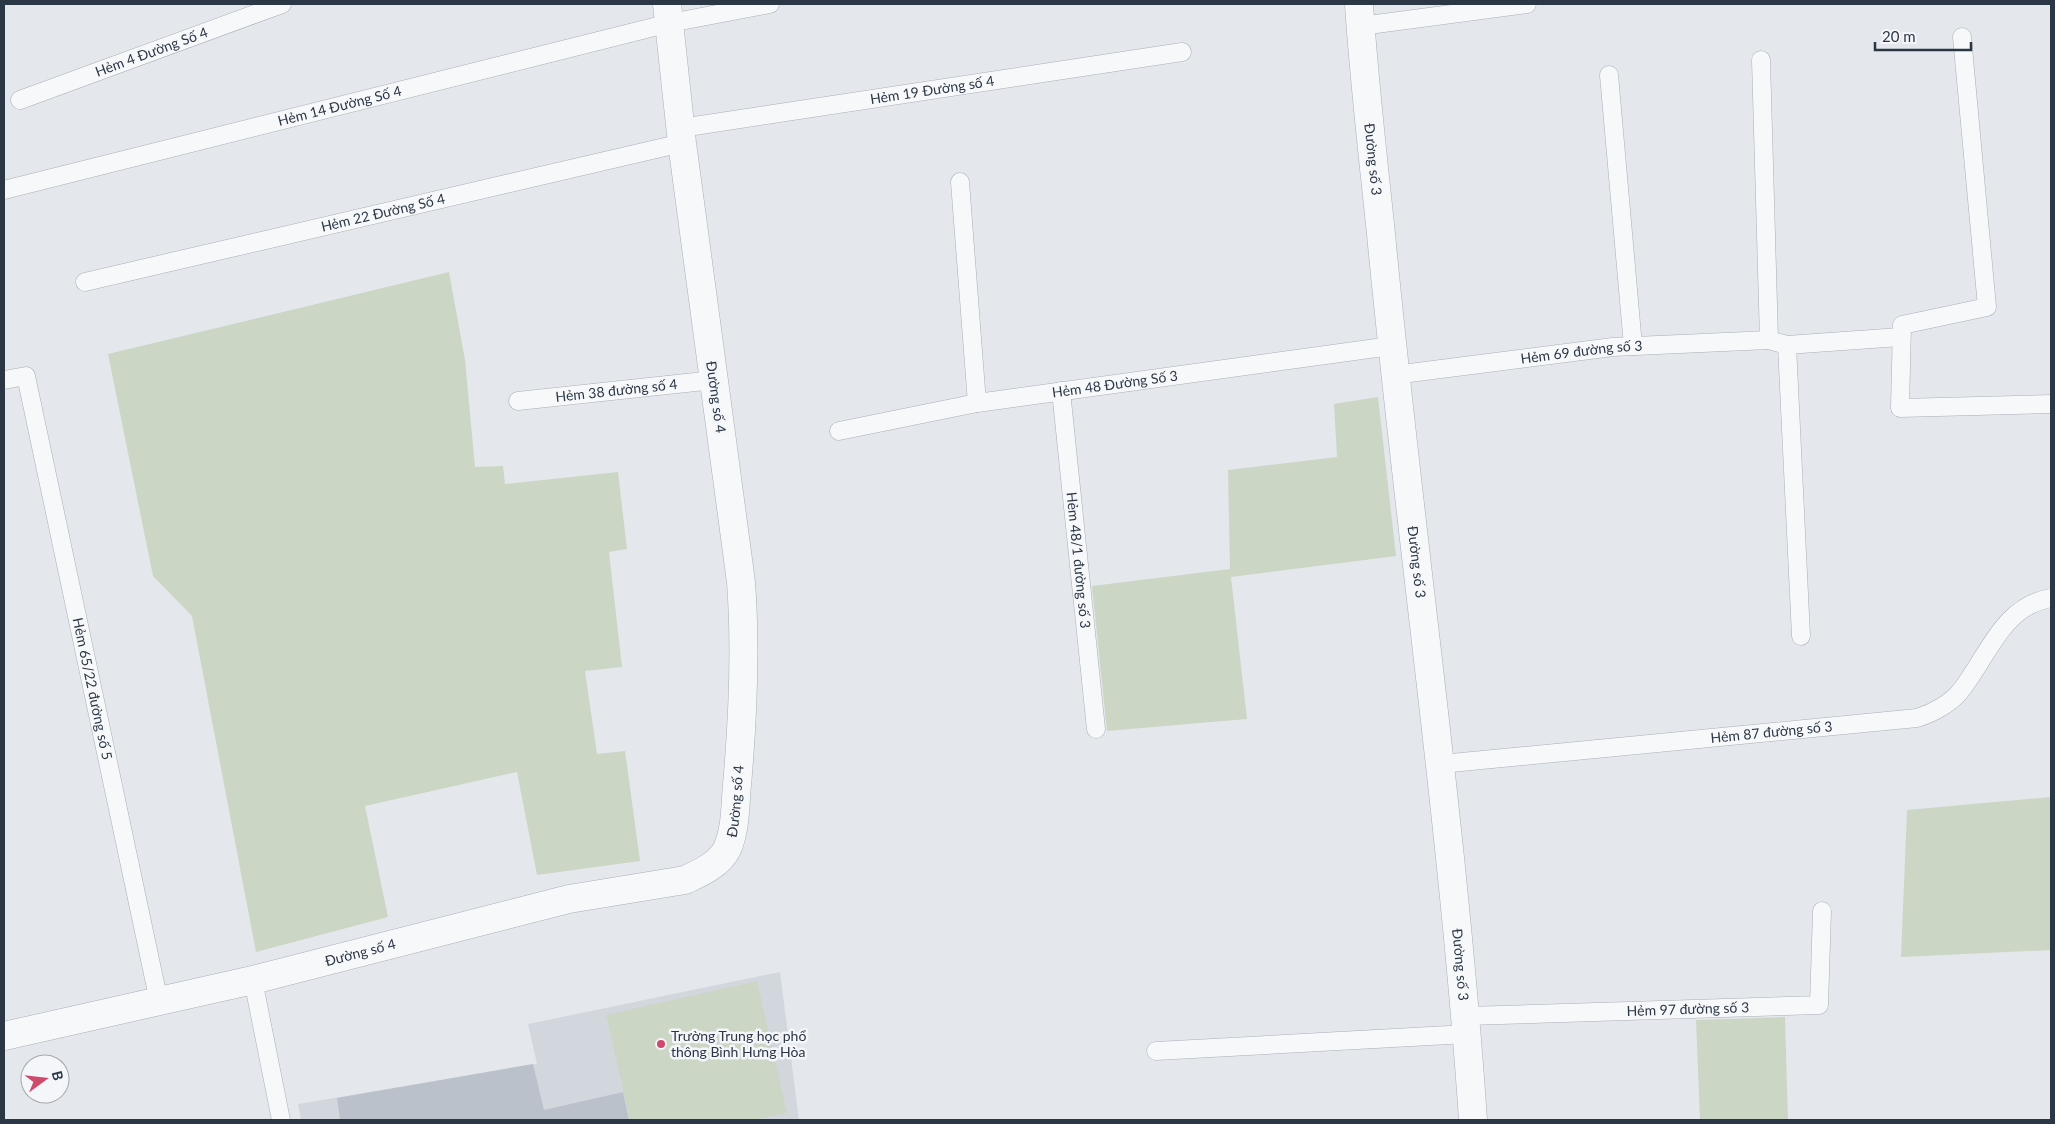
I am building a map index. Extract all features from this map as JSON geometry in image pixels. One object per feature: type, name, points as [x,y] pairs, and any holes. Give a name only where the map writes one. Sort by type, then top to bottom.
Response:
[{"type":"street","name":"Đường số 4","points":[[4,1036],[253,980],[569,899],[685,880],[716,862],[726,850],[733,832],[742,729],[743,610],[741,582],[682,136],[668,13]]},
{"type":"street","name":"Đường số 3","points":[[1360,15],[1394,375],[1440,764],[1466,1026],[1473,1120]]},
{"type":"lane","name":"Hẻm 4 Đường Số 4","points":[[20,100],[282,4]]},
{"type":"lane","name":"Hẻm 14 Đường Số 4","points":[[7,189],[668,13],[770,4]]},
{"type":"lane","points":[[1360,15],[1527,4]]},
{"type":"lane","points":[[1962,36],[1987,307],[1902,325],[1900,337],[1900,408],[2051,404]]},
{"type":"lane","name":"Hẻm 19 Đường số 4","points":[[682,136],[1182,52]]},
{"type":"lane","points":[[1761,60],[1769,340]]},
{"type":"lane","points":[[1609,75],[1633,346]]},
{"type":"lane","name":"Hẻm 22 Đường Số 4","points":[[85,282],[682,136]]},
{"type":"lane","points":[[960,182],[977,403]]},
{"type":"lane","name":"Hẻm 69 đường số 3","points":[[1394,375],[1633,346],[1769,340],[1787,345],[1900,337]]},
{"type":"lane","points":[[1787,345],[1801,636]]},
{"type":"lane","name":"Hẻm 48 Đường Số 3","points":[[838,431],[977,403],[1392,346]]},
{"type":"lane","name":"Hẻm 65/22 đường số 5","points":[[4,380],[26,376],[158,1002]]},
{"type":"lane","name":"Hẻm 38 đường số 4","points":[[518,401],[714,380]]},
{"type":"lane","name":"Hẻm 48/1 đường số 3","points":[[1061,391],[1096,729]]},
{"type":"lane","name":"Hẻm 87 đường số 3","points":[[1440,764],[1917,718],[1940,707],[1962,690],[1996,635],[2016,613],[2032,603],[2051,598]]},
{"type":"lane","name":"Hẻm 97 đường số 3","points":[[1466,1026],[1819,1005],[1822,911]]},
{"type":"lane","points":[[253,980],[281,1120]]},
{"type":"lane","points":[[1156,1051],[1466,1026]]},
{"type":"shaded area","name":"Trường Trung học phổ thông Bình Hưng Hòa","points":[[780,972],[799,1120],[301,1120],[298,1104],[537,1064],[528,1024]]},
{"type":"green space","points":[[449,272],[465,360],[475,467],[503,466],[505,484],[618,472],[627,549],[609,552],[622,667],[585,671],[597,754],[625,751],[640,861],[537,875],[517,772],[365,806],[388,917],[256,952],[192,616],[153,576],[108,354]]},
{"type":"green space","points":[[1378,397],[1396,556],[1231,577],[1247,719],[1107,731],[1092,586],[1230,569],[1228,470],[1337,457],[1334,404]]},
{"type":"green space","points":[[2051,797],[2051,950],[1901,957],[1907,810]]},
{"type":"green space","points":[[757,981],[787,1113],[756,1120],[630,1120],[606,1015]]},
{"type":"green space","points":[[1785,1017],[1788,1120],[1700,1120],[1696,1020]]},
{"type":"building","points":[[533,1064],[544,1110],[623,1092],[629,1120],[340,1120],[337,1098]]},
{"type":"place","name":"Trường Trung học phổ thông Bình Hưng Hòa","points":[[661,1044]]}]
